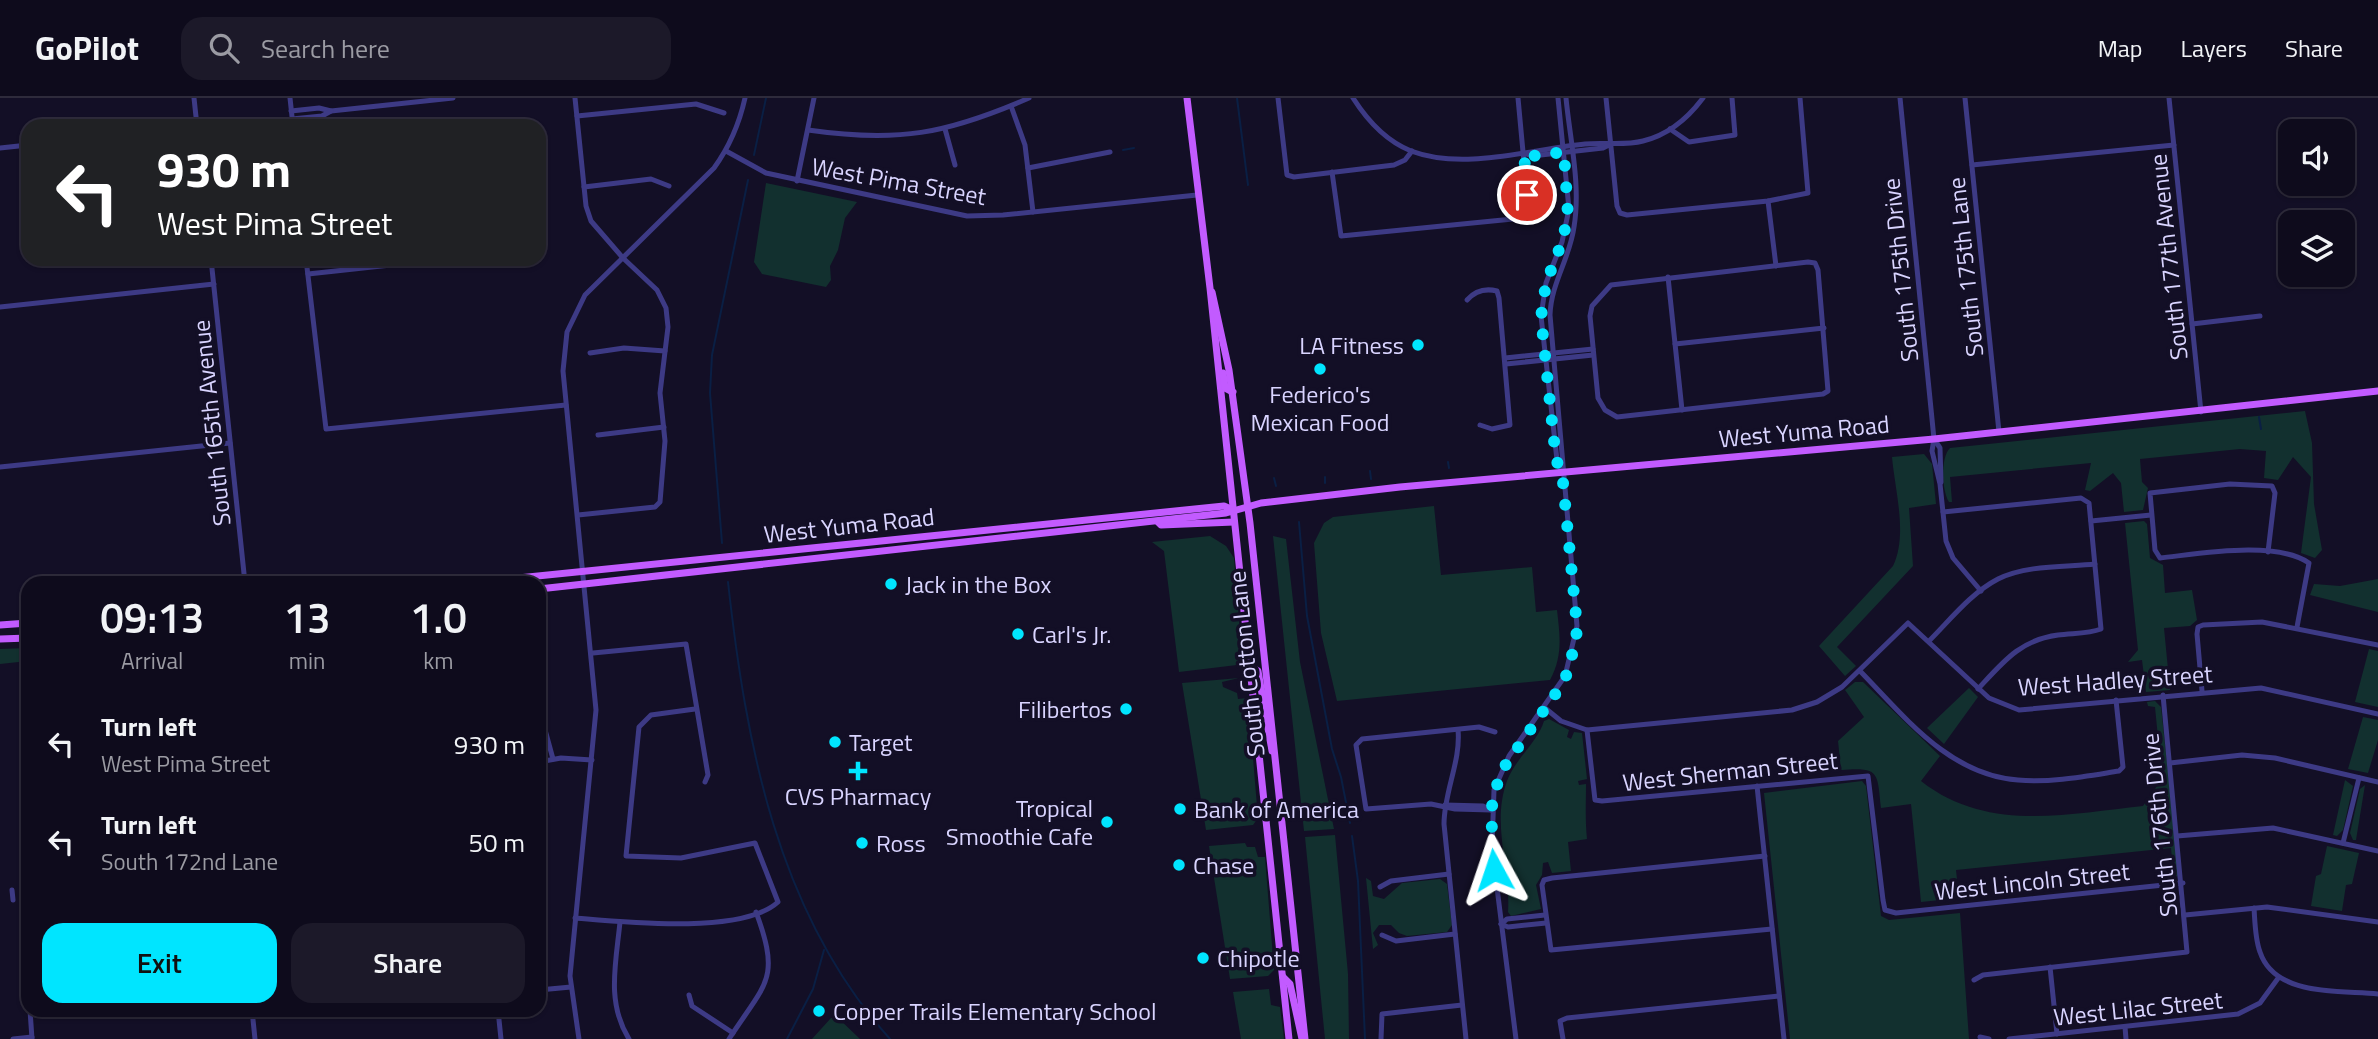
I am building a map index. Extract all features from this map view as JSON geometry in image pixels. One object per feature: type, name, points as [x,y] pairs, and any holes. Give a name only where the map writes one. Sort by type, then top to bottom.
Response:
[{"type":"main road","name":"South Cotton Lane","points":[[1187,98],[1210,288],[1289,1039]]},
{"type":"main road","name":"South Cotton Lane","points":[[1210,288],[1233,393],[1248,506],[1303,1039]]},
{"type":"main road","points":[[1215,345],[1225,388],[1233,393]]},
{"type":"main road","name":"West Yuma Road","points":[[546,588],[1158,521],[1226,513],[1248,506],[1562,472],[1934,439],[2378,391]]},
{"type":"main road","name":"West Yuma Road","points":[[530,576],[1224,506],[1233,509]]},
{"type":"main road","points":[[1021,536],[1025,530],[1119,517]]},
{"type":"main road","points":[[1158,521],[1161,525],[1234,522]]},
{"type":"main road","points":[[750,564],[754,558],[803,553],[808,549]]},
{"type":"main road","points":[[0,625],[21,624]]},
{"type":"main road","points":[[0,639],[21,638]]},
{"type":"main road","points":[[1250,667],[1258,671],[1268,739],[1276,762]]},
{"type":"main road","points":[[1268,832],[1283,831]]},
{"type":"main road","points":[[1283,977],[1290,984],[1303,1039]]},
{"type":"street","points":[[194,98],[196,119]]},
{"type":"street","points":[[290,98],[292,119]]},
{"type":"street","points":[[305,119],[331,111],[453,98]]},
{"type":"street","points":[[575,98],[584,187],[591,221],[623,258],[657,290],[666,309],[668,327],[660,393],[664,427],[660,502],[655,507],[578,515]]},
{"type":"street","points":[[579,1039],[571,987],[575,918],[596,710],[593,653],[563,359],[572,316],[585,295],[688,195],[726,151],[739,124],[745,98]]},
{"type":"street","points":[[797,181],[814,98]]},
{"type":"street","points":[[807,130],[868,137],[901,137],[945,129],[1029,98]]},
{"type":"street","points":[[1278,98],[1287,175],[1394,164],[1405,160],[1412,151]]},
{"type":"street","points":[[1353,98],[1381,132],[1412,151],[1446,159],[1524,153],[1532,156],[1563,149],[1603,149],[1611,144],[1644,141],[1670,129],[1696,108],[1703,98]]},
{"type":"street","points":[[1332,172],[1341,236],[1523,218],[1527,195],[1518,98]]},
{"type":"street","points":[[1558,98],[1568,216],[1562,242],[1546,283],[1541,308],[1556,460],[1562,472]]},
{"type":"street","points":[[1516,1039],[1501,924],[1491,810],[1494,790],[1504,765],[1566,676],[1577,626],[1562,472],[1564,461],[1551,299],[1572,242],[1576,218],[1566,98]]},
{"type":"street","points":[[1606,98],[1620,213],[1627,215],[1768,201],[1808,193],[1800,98]]},
{"type":"street","points":[[1670,129],[1689,142],[1735,135],[1732,98]]},
{"type":"street","name":"South 175th Drive","points":[[1900,98],[1935,472],[1940,484],[1946,541],[1953,558],[1981,591]]},
{"type":"street","name":"South 175th Lane","points":[[1965,98],[1999,432]]},
{"type":"street","name":"South 177th Avenue","points":[[2169,98],[2201,412]]},
{"type":"street","points":[[577,116],[696,104],[724,113]]},
{"type":"street","points":[[1011,106],[1023,139],[1033,212]]},
{"type":"street","points":[[311,109],[312,117]]},
{"type":"street","points":[[291,111],[331,111]]},
{"type":"street","points":[[945,129],[955,165]]},
{"type":"street","points":[[1972,165],[2174,145]]},
{"type":"street","points":[[0,148],[21,146]]},
{"type":"street","name":"West Pima Street","points":[[726,151],[757,170],[797,181],[967,216],[1197,195]]},
{"type":"street","points":[[1028,168],[1110,152]]},
{"type":"street","points":[[584,187],[650,179],[669,186]]},
{"type":"street","points":[[1768,201],[1776,266]]},
{"type":"street","points":[[1815,263],[1824,328],[1828,391],[1823,394],[1617,416],[1605,410],[1598,398],[1593,352],[1592,306],[1601,293],[1611,285],[1776,266],[1815,263]]},
{"type":"street","name":"South 165th Avenue","points":[[212,266],[244,576]]},
{"type":"street","points":[[306,266],[326,429],[566,405]]},
{"type":"street","points":[[307,274],[381,266]]},
{"type":"street","points":[[1668,277],[1682,410]]},
{"type":"street","points":[[0,307],[214,284]]},
{"type":"street","points":[[1467,300],[1482,290],[1497,291],[1505,361],[1510,425],[1492,429],[1480,425]]},
{"type":"street","points":[[2192,324],[2260,316]]},
{"type":"street","points":[[1675,344],[1824,328]]},
{"type":"street","points":[[590,353],[624,348],[664,351]]},
{"type":"street","points":[[1505,361],[1593,352]]},
{"type":"street","points":[[598,435],[664,427]]},
{"type":"street","points":[[0,467],[230,443]]},
{"type":"street","points":[[2268,552],[2274,487],[2268,484],[2230,484],[2150,493],[2157,555],[2160,558],[2232,550],[2268,552],[2309,563],[2297,627]]},
{"type":"street","points":[[1943,512],[2081,498],[2087,500],[2101,629],[2039,638],[2025,643],[1978,689]]},
{"type":"street","points":[[2091,521],[2151,515]]},
{"type":"street","points":[[1929,641],[1981,591],[1999,579],[2022,571],[2095,564]]},
{"type":"street","points":[[2202,691],[2198,627],[2262,622],[2378,645]]},
{"type":"street","name":"West Hadley Street","points":[[1545,708],[1561,722],[1587,730],[1792,710],[1830,695],[1860,671],[1908,623],[1978,689],[1999,704],[2019,710],[2202,691],[2261,688],[2378,714]]},
{"type":"street","points":[[593,653],[685,644],[708,775],[705,782]]},
{"type":"street","points":[[1860,671],[1936,748],[1983,774],[2021,781],[2119,771],[2123,767],[2116,700]]},
{"type":"street","name":"South 176th Drive","points":[[2050,967],[2187,952],[2183,883],[2163,695]]},
{"type":"street","points":[[575,918],[684,925],[756,912],[771,908],[778,902],[755,843],[681,858],[626,856],[639,727],[651,715],[695,709]]},
{"type":"street","points":[[1491,810],[1455,809],[1445,805],[1366,809],[1360,787],[1358,741],[1479,727],[1495,732]]},
{"type":"street","points":[[1458,730],[1457,754],[1445,805],[1449,874],[1466,1039]]},
{"type":"street","name":"West Sherman Street","points":[[1587,730],[1595,800],[1868,776],[1885,910]]},
{"type":"street","points":[[546,734],[553,759]]},
{"type":"street","points":[[2170,763],[2242,755],[2275,758],[2378,782]]},
{"type":"street","points":[[546,760],[592,760]]},
{"type":"street","points":[[2343,843],[2359,778]]},
{"type":"street","points":[[1757,786],[1784,1039]]},
{"type":"street","points":[[2177,836],[2273,828],[2378,851]]},
{"type":"street","points":[[1765,856],[1544,880],[1545,915],[1551,950],[1772,929]]},
{"type":"street","points":[[1380,887],[1391,881],[1449,874]]},
{"type":"street","name":"West Lincoln Street","points":[[1885,910],[1896,913],[2183,883]]},
{"type":"street","points":[[12,890],[13,900]]},
{"type":"street","points":[[2185,915],[2254,908],[2286,909],[2378,922]]},
{"type":"street","points":[[2254,908],[2259,950],[2266,965],[2279,977],[2301,986],[2378,994]]},
{"type":"street","points":[[689,995],[692,1006],[731,1036],[764,985],[771,963],[756,912]]},
{"type":"street","points":[[1501,924],[1507,919],[1545,915]]},
{"type":"street","points":[[621,922],[614,1000],[619,1020],[629,1039]]},
{"type":"street","points":[[1501,924],[1508,927],[1546,923]]},
{"type":"street","points":[[1381,935],[1396,941],[1455,934]]},
{"type":"street","points":[[1974,980],[1983,975],[2050,967],[2057,1034]]},
{"type":"street","name":"West Lilac Street","points":[[2009,1039],[2238,1014],[2260,1003],[2279,977]]},
{"type":"street","points":[[546,989],[571,987]]},
{"type":"street","points":[[1563,1039],[1560,1021],[1779,996]]},
{"type":"street","points":[[1381,1039],[1382,1014],[1462,1005]]},
{"type":"street","points":[[13,1039],[32,1038],[30,1017]]},
{"type":"street","points":[[252,1017],[255,1039]]},
{"type":"street","points":[[499,1017],[501,1039]]},
{"type":"street","points":[[2125,1027],[2126,1039]]},
{"type":"street","points":[[1980,1037],[1989,1039]]},
{"type":"green space","points":[[766,183],[857,202],[845,218],[838,250],[830,266],[831,280],[826,287],[762,274],[754,262]]},
{"type":"green space","points":[[2305,411],[2312,443],[2314,504],[2322,550],[2315,558],[2301,553],[2311,477],[2293,457],[2278,480],[2264,478],[2266,451],[2240,449],[2140,459],[2142,482],[2148,488],[2143,510],[2124,512],[2121,483],[2113,473],[2090,491],[2085,490],[2091,463],[1950,477],[1952,502],[1949,502],[1945,490],[1943,467],[1950,448]]},
{"type":"green space","points":[[1924,454],[1932,464],[1936,504],[1909,508],[1913,566],[1837,647],[1856,666],[1845,676],[1819,646],[1893,566],[1900,541],[1900,527],[1892,457]]},
{"type":"green space","points":[[1434,506],[1441,575],[1532,567],[1536,612],[1557,610],[1559,654],[1550,680],[1337,701],[1321,633],[1314,543],[1324,523],[1333,517]]},
{"type":"green space","points":[[2144,521],[2147,524],[2150,558],[2163,565],[2165,593],[2192,590],[2197,620],[2190,626],[2164,628],[2170,690],[2146,692],[2142,660],[2128,662],[2138,650],[2125,523]]},
{"type":"green space","points":[[1210,536],[1226,546],[1234,558],[1242,659],[1237,665],[1179,672],[1164,551],[1152,542]]},
{"type":"green space","points":[[1273,536],[1286,539],[1300,662],[1334,829],[1304,831]]},
{"type":"green space","points":[[2378,579],[2378,612],[2310,595],[2314,584],[2340,586]]},
{"type":"green space","points":[[21,648],[21,662],[0,664],[0,649]]},
{"type":"green space","points":[[2369,649],[2378,651],[2378,707],[2355,702]]},
{"type":"green space","points":[[1239,678],[1222,682],[1223,687],[1237,693],[1238,699],[1248,698],[1258,818],[1253,825],[1206,830],[1182,683]]},
{"type":"green space","points":[[1855,682],[1863,682],[1940,756],[1921,781],[1946,797],[1973,808],[2028,816],[2143,806],[2162,779],[2155,707],[2148,706],[2147,702],[2155,701],[2161,707],[2179,874],[2174,879],[2171,848],[1956,870],[1959,898],[1921,902],[1911,804],[1881,808],[1879,786],[1874,774],[1863,770],[1841,770],[1838,741],[1864,717],[1845,690]]},
{"type":"green space","points":[[1969,688],[1978,697],[1944,744],[1927,728]]},
{"type":"green space","points":[[2363,717],[2378,720],[2378,740],[2368,773],[2348,769]]},
{"type":"green space","points":[[1549,719],[1569,730],[1567,737],[1571,739],[1574,732],[1582,733],[1587,779],[1578,781],[1579,785],[1586,784],[1587,839],[1568,842],[1571,871],[1552,873],[1548,862],[1543,863],[1542,875],[1536,885],[1541,909],[1511,916],[1508,912],[1501,830],[1503,797],[1515,765],[1536,737],[1544,721]]},
{"type":"green space","points":[[2345,780],[2353,786],[2343,830],[2337,836],[2333,835]]},
{"type":"green space","points":[[1862,781],[1866,786],[1881,916],[1889,920],[1960,913],[1969,1039],[1790,1039],[1764,793]]},
{"type":"green space","points":[[2365,785],[2356,840],[2353,840],[2350,833],[2360,789]]},
{"type":"green space","points":[[1335,835],[1348,974],[1349,1039],[1325,1039],[1305,837]]},
{"type":"green space","points":[[1245,843],[1247,847],[1255,847],[1258,857],[1265,857],[1274,970],[1268,976],[1230,979],[1209,846]]},
{"type":"green space","points":[[2327,846],[2359,853],[2352,884],[2346,885],[2342,911],[2311,906],[2316,876],[2321,874]]},
{"type":"green space","points":[[1366,878],[1371,881],[1373,896],[1384,899],[1402,883],[1440,879],[1447,884],[1452,925],[1447,932],[1407,936],[1391,925],[1379,925],[1373,933],[1378,945],[1373,949]]},
{"type":"green space","points":[[1269,989],[1271,1005],[1280,1007],[1284,1039],[1241,1039],[1233,992]]},
{"type":"green space","points":[[837,1017],[860,1039],[812,1039],[831,1018]]},
{"type":"waterway","points":[[754,155],[766,98]]},
{"type":"waterway","points":[[1237,98],[1248,185]]},
{"type":"waterway","points":[[1123,150],[1134,148]]},
{"type":"waterway","points":[[722,543],[710,393],[712,355],[748,180]]},
{"type":"waterway","points":[[2259,417],[2261,429]]},
{"type":"waterway","points":[[1448,462],[1449,468]]},
{"type":"waterway","points":[[1370,471],[1371,479]]},
{"type":"waterway","points":[[1325,477],[1325,483]]},
{"type":"waterway","points":[[1274,478],[1276,486]]},
{"type":"waterway","points":[[1299,522],[1307,616],[1332,749],[1341,777],[1350,823]]},
{"type":"waterway","points":[[728,582],[745,704],[757,765],[773,824],[794,882],[820,937],[851,990],[890,1039]]},
{"type":"waterway","points":[[1352,836],[1358,881],[1365,1039]]},
{"type":"waterway","points":[[787,1039],[813,989],[824,950]]},
{"type":"place","name":"LA Fitness","points":[[1418,345]]},
{"type":"place","name":"Federico's Mexican Food","points":[[1320,369]]},
{"type":"place","name":"Jack in the Box","points":[[891,584]]},
{"type":"place","name":"Carl's Jr.","points":[[1018,634]]},
{"type":"place","name":"Filibertos","points":[[1126,709]]},
{"type":"place","name":"Target","points":[[835,742]]},
{"type":"place","name":"CVS Pharmacy","points":[[858,771]]},
{"type":"place","name":"Bank of America","points":[[1180,809]]},
{"type":"place","name":"Tropical Smoothie Cafe","points":[[1107,822]]},
{"type":"place","name":"Ross","points":[[862,843]]},
{"type":"place","name":"Chase","points":[[1179,865]]},
{"type":"place","name":"Chipotle","points":[[1203,958]]},
{"type":"place","name":"Copper Trails Elementary School","points":[[819,1011]]},
{"type":"route","points":[[1494,870],[1491,826],[1494,790],[1509,756],[1566,676],[1576,641],[1577,626],[1562,472],[1556,460],[1541,317],[1546,283],[1566,230],[1568,216],[1564,152],[1532,156],[1524,153],[1527,195]]}]
